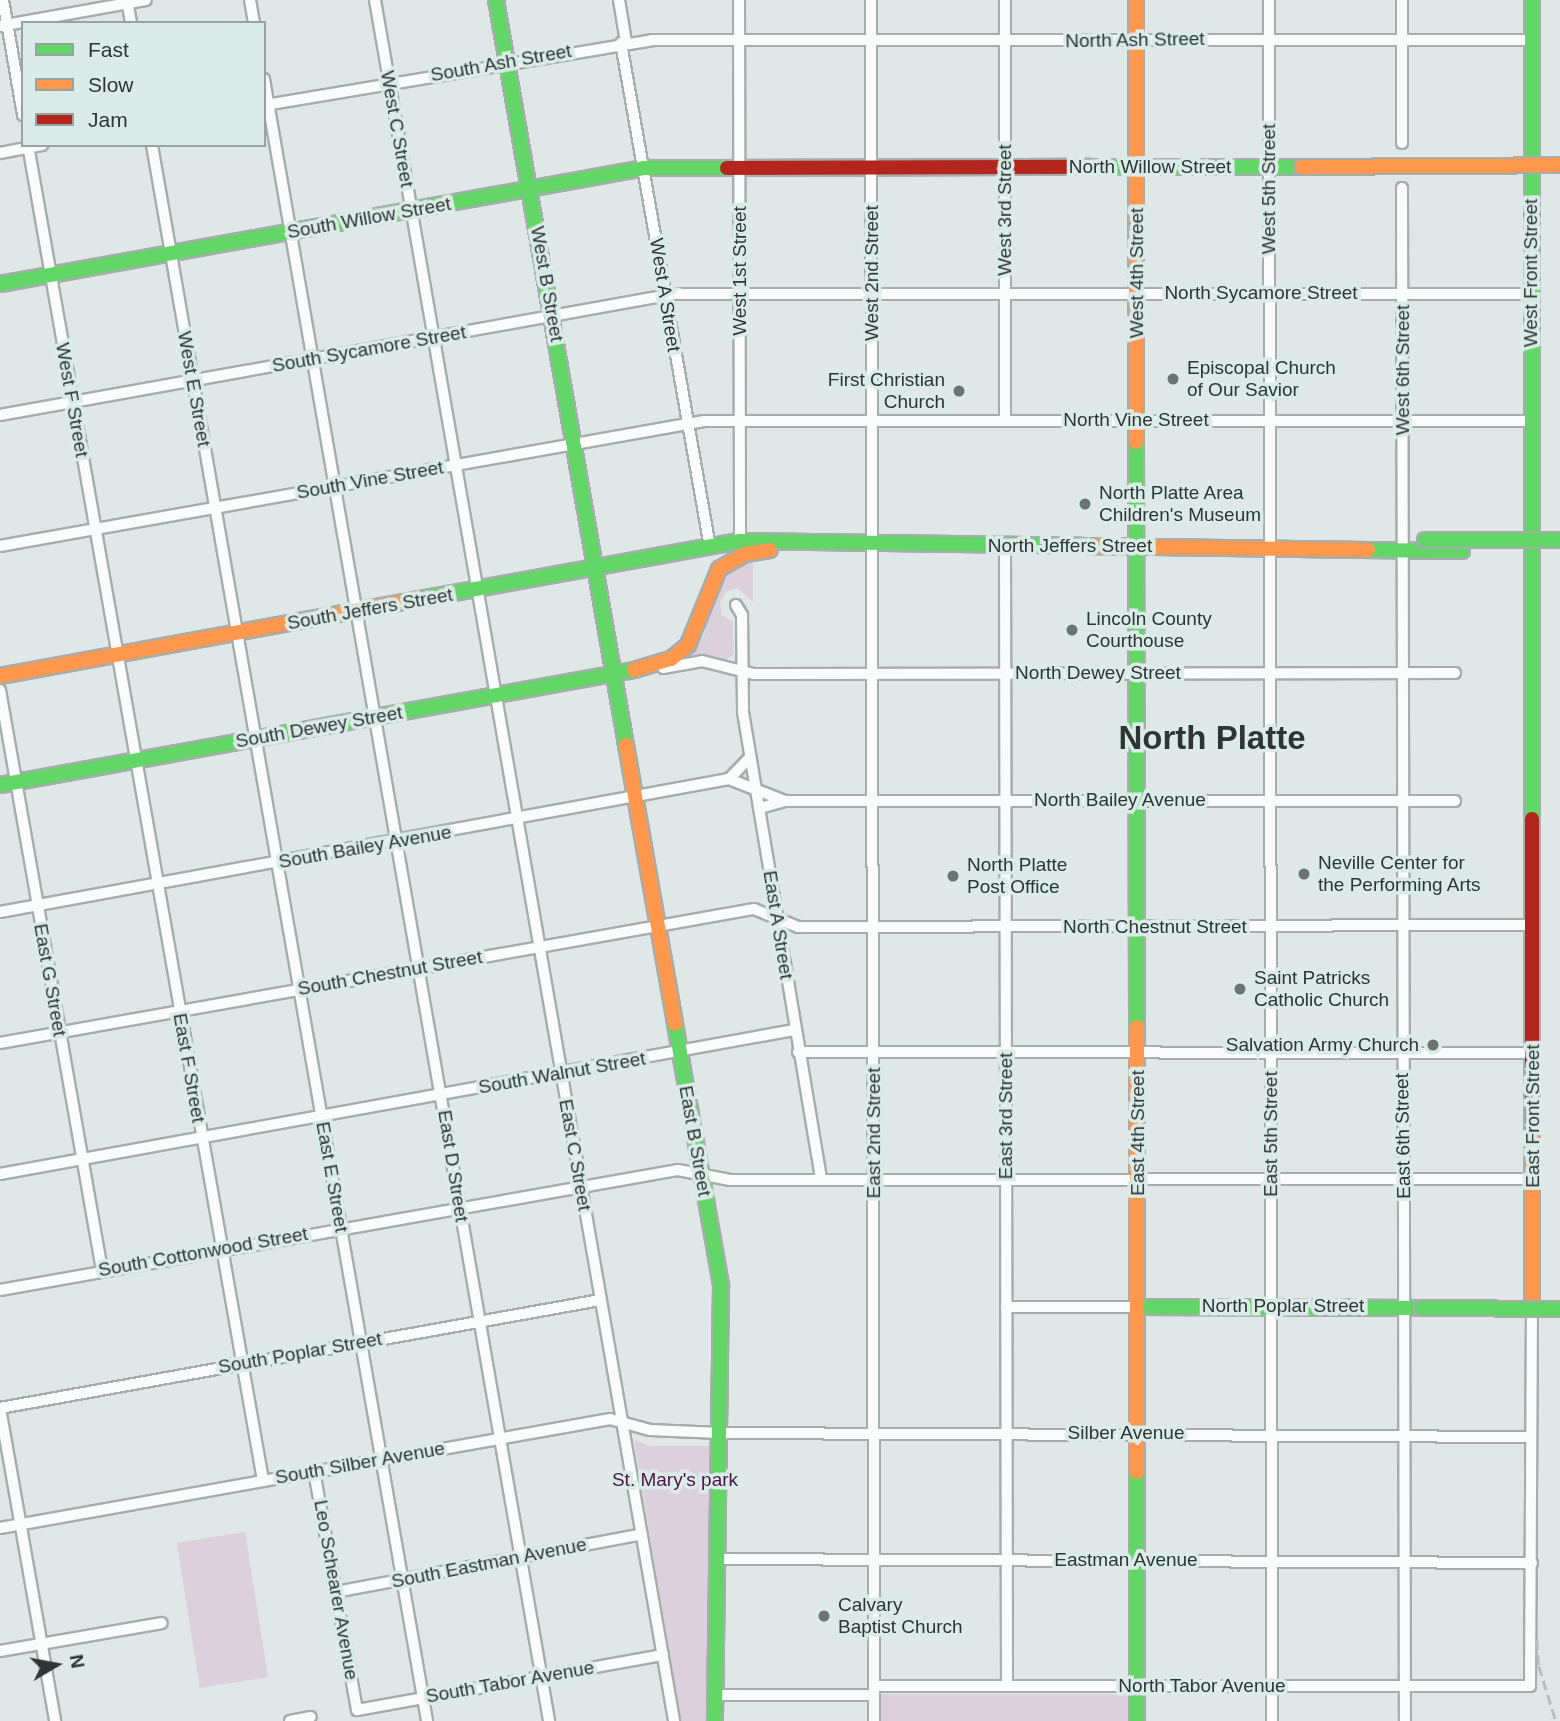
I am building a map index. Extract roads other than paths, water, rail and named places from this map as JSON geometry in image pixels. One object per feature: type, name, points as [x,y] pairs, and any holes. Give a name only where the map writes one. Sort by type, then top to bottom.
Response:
[{"type":"main road","name":"West B Street","points":[[496,0],[597,567]]},
{"type":"main road","name":"West 4th Street","points":[[1136,0],[1138,546]]},
{"type":"main road","name":"West Front Street","points":[[1532,0],[1532,546]]},
{"type":"main road","name":"North Willow Street","points":[[740,167],[1560,165]]},
{"type":"main road","name":"South Willow Street","points":[[0,284],[644,168],[740,167]]},
{"type":"main road","name":"North Jeffers Street","points":[[740,541],[872,546],[1336,547],[1560,540]]},
{"type":"main road","name":"South Jeffers Street","points":[[0,676],[740,541]]},
{"type":"main road","name":"North Jeffers Street","points":[[671,659],[694,636],[708,588],[719,569],[745,554],[805,545]]},
{"type":"main road","name":"North Jeffers Street","points":[[1425,545],[1560,551]]},
{"type":"main road","name":"East 4th Street","points":[[1137,1721],[1138,546]]},
{"type":"main road","name":"East Front Street","points":[[1532,546],[1532,1310]]},
{"type":"main road","name":"East B Street","points":[[597,567],[721,1286],[716,1721]]},
{"type":"main road","name":"South Dewey Street","points":[[0,785],[617,675],[671,659]]},
{"type":"main road","name":"North Poplar Street","points":[[1138,1307],[1560,1309]]},
{"type":"street","points":[[3,0],[4,26],[21,106]]},
{"type":"street","points":[[30,21],[146,0]]},
{"type":"street","points":[[250,0],[254,21]]},
{"type":"street","name":"West C Street","points":[[374,0],[476,589]]},
{"type":"street","name":"West A Street","points":[[619,0],[623,43],[710,547]]},
{"type":"street","name":"West 1st Street","points":[[739,0],[740,541]]},
{"type":"street","name":"West 2nd Street","points":[[872,0],[872,546]]},
{"type":"street","name":"West 3rd Street","points":[[1005,0],[1005,420]]},
{"type":"street","name":"West 5th Street","points":[[1269,0],[1270,547]]},
{"type":"street","points":[[1402,0],[1402,143]]},
{"type":"street","points":[[127,2],[131,21]]},
{"type":"street","name":"North Ash Street","points":[[739,41],[1532,40]]},
{"type":"street","name":"South Ash Street","points":[[266,104],[623,43],[739,41]]},
{"type":"street","name":"East D Street","points":[[266,104],[291,233],[549,1721]]},
{"type":"street","points":[[0,153],[24,147]]},
{"type":"street","name":"West F Street","points":[[28,147],[116,655]]},
{"type":"street","name":"West E Street","points":[[152,147],[236,633]]},
{"type":"street","points":[[1478,164],[1531,163]]},
{"type":"street","name":"West 6th Street","points":[[1402,188],[1404,546]]},
{"type":"street","name":"North Sycamore Street","points":[[739,294],[1531,294]]},
{"type":"street","name":"South Sycamore Street","points":[[0,415],[666,295],[739,294]]},
{"type":"street","name":"North Vine Street","points":[[740,420],[1532,421]]},
{"type":"street","name":"South Vine Street","points":[[0,547],[688,423],[740,420]]},
{"type":"street","name":"East 2nd Street","points":[[872,546],[874,1721]]},
{"type":"street","name":"East 3rd Street","points":[[1005,546],[1007,1686]]},
{"type":"street","name":"East 6th Street","points":[[1404,546],[1401,926],[1405,1721]]},
{"type":"street","name":"East 5th Street","points":[[1270,547],[1272,1721]]},
{"type":"street","name":"East C Street","points":[[476,589],[674,1721]]},
{"type":"street","name":"East A Street","points":[[736,605],[742,615],[742,670],[750,757],[821,1180]]},
{"type":"street","name":"East E Street","points":[[236,633],[427,1721]]},
{"type":"street","name":"East F Street","points":[[116,655],[263,1480]]},
{"type":"street","name":"South Dewey Street","points":[[637,670],[702,661],[742,670]]},
{"type":"street","name":"North Dewey Street","points":[[742,670],[754,674],[1455,673]]},
{"type":"street","name":"East G Street","points":[[0,690],[102,1270]]},
{"type":"street","points":[[729,779],[750,757]]},
{"type":"street","name":"South Bailey Avenue","points":[[0,912],[397,842],[729,779],[755,788]]},
{"type":"street","name":"North Bailey Avenue","points":[[755,788],[785,801]]},
{"type":"street","name":"North Bailey Avenue","points":[[760,808],[785,801],[872,800],[1455,801]]},
{"type":"street","name":"South Chestnut Street","points":[[0,1043],[754,909],[778,919]]},
{"type":"street","name":"North Chestnut Street","points":[[778,919],[798,927],[873,928],[1534,925]]},
{"type":"street","name":"South Walnut Street","points":[[0,1174],[794,1030]]},
{"type":"street","points":[[798,1052],[1534,1053]]},
{"type":"street","name":"South Cottonwood Street","points":[[0,1290],[678,1170],[716,1180],[1533,1179]]},
{"type":"street","name":"South Poplar Street","points":[[0,1408],[600,1300]]},
{"type":"street","name":"North Poplar Street","points":[[1006,1307],[1138,1307]]},
{"type":"street","name":"East Front Street","points":[[1530,1686],[1532,1310]]},
{"type":"street","points":[[0,1408],[55,1721]]},
{"type":"street","name":"South Silber Avenue","points":[[0,1528],[500,1438],[621,1419],[650,1430],[720,1433]]},
{"type":"street","name":"Silber Avenue","points":[[720,1433],[1271,1433],[1531,1437]]},
{"type":"street","name":"Leo Schearer Avenue","points":[[314,1471],[357,1710]]},
{"type":"street","name":"South Eastman Avenue","points":[[336,1591],[642,1534]]},
{"type":"street","name":"Eastman Avenue","points":[[719,1559],[1404,1560],[1532,1563]]},
{"type":"street","points":[[0,1651],[162,1623]]},
{"type":"street","name":"South Tabor Avenue","points":[[357,1710],[663,1655]]},
{"type":"street","name":"North Tabor Avenue","points":[[716,1695],[1007,1686],[1530,1686]]},
{"type":"street","points":[[290,1721],[311,1717]]},
{"type":"railway","points":[[1537,1640],[1539,1666],[1556,1721]]},
{"type":"place","name":"Episcopal Church of Our Savior","points":[[1173,379]]},
{"type":"place","name":"First Christian Church","points":[[959,391]]},
{"type":"place","name":"North Platte Area Children's Museum","points":[[1085,504]]},
{"type":"place","name":"Lincoln County Courthouse","points":[[1072,630]]},
{"type":"place","name":"Neville Center for the Performing Arts","points":[[1304,874]]},
{"type":"place","name":"North Platte Post Office","points":[[953,876]]},
{"type":"place","name":"Saint Patricks Catholic Church","points":[[1240,989]]},
{"type":"place","name":"Salvation Army Church","points":[[1433,1045]]},
{"type":"place","name":"Calvary Baptist Church","points":[[824,1616]]},
{"type":"district","name":"North Platte","points":[[1212,738]]},
{"type":"park label","name":"St. Mary's park","points":[[675,1480]]}]
